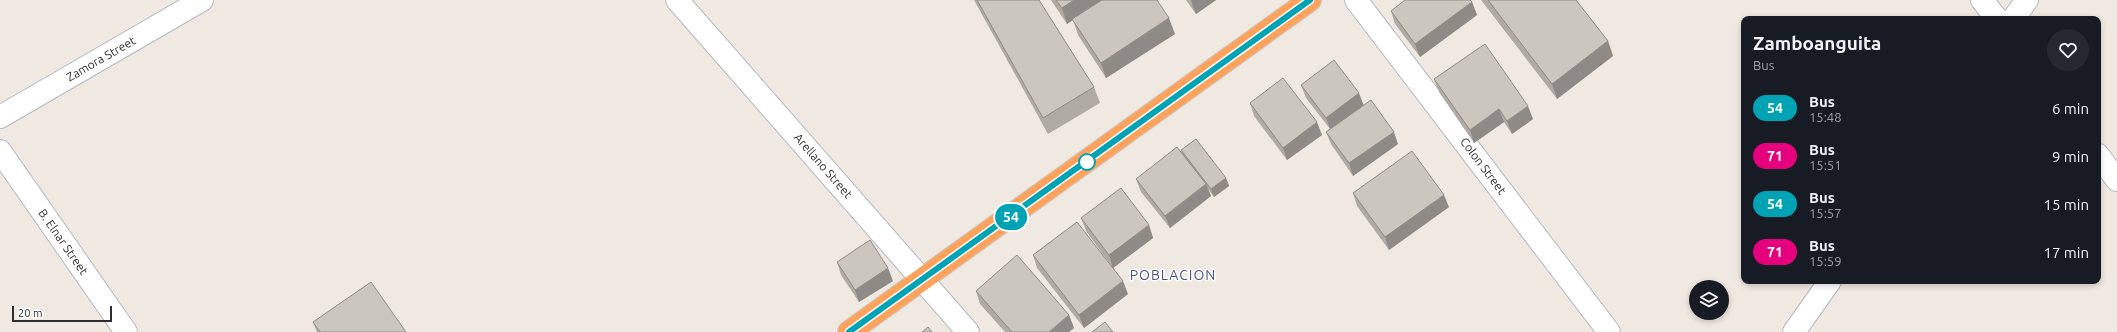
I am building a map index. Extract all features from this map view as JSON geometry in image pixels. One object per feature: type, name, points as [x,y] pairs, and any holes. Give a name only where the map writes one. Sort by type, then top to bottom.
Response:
[{"type":"highway","points":[[849,332],[924,280],[1310,0]]},
{"type":"street","name":"Zamora Street","points":[[0,117],[202,0]]},
{"type":"street","name":"Arellano Street","points":[[677,0],[968,332]]},
{"type":"street","name":"Colon Street","points":[[1356,0],[1609,332]]},
{"type":"street","points":[[1982,0],[1995,16]]},
{"type":"street","points":[[2015,16],[2027,0]]},
{"type":"street","name":"B. Elnar Street","points":[[0,151],[126,332]]},
{"type":"street","points":[[2101,159],[2117,180]]},
{"type":"street","points":[[1794,332],[1828,284]]},
{"type":"building","points":[[977,0],[1039,0],[1094,87],[1043,118]]},
{"type":"building","points":[[1056,0],[1074,0],[1062,8]]},
{"type":"building","points":[[1102,0],[1157,0],[1169,18],[1101,63],[1072,19]]},
{"type":"building","points":[[1405,0],[1470,0],[1472,2],[1415,44],[1391,11]]},
{"type":"building","points":[[1488,0],[1576,0],[1608,41],[1552,84]]},
{"type":"building","points":[[1485,44],[1528,106],[1507,121],[1499,109],[1470,130],[1434,79]]},
{"type":"building","points":[[1334,60],[1359,93],[1326,118],[1301,85]]},
{"type":"building","points":[[1283,78],[1317,122],[1283,148],[1250,103]]},
{"type":"building","points":[[1371,100],[1394,132],[1349,163],[1326,132]]},
{"type":"building","points":[[1196,139],[1226,178],[1211,189],[1181,150]]},
{"type":"building","points":[[1177,147],[1206,184],[1165,216],[1136,179]]},
{"type":"building","points":[[1412,151],[1444,195],[1385,237],[1353,193]]},
{"type":"building","points":[[1121,188],[1149,225],[1109,255],[1081,218]]},
{"type":"building","points":[[1077,222],[1123,281],[1079,315],[1033,255]]},
{"type":"building","points":[[870,240],[888,268],[855,290],[837,262]]},
{"type":"building","points":[[1017,255],[1069,315],[1049,332],[1012,332],[976,291]]},
{"type":"building","points":[[371,282],[406,332],[320,332],[313,322]]},
{"type":"building","points":[[1105,322],[1113,332],[1092,332]]},
{"type":"building","points":[[928,327],[932,332],[922,332]]},
{"type":"bus line","name":"54","points":[[849,332],[924,280],[1310,0]]},
{"type":"district","name":"POBLACION","points":[[1173,275]]}]
